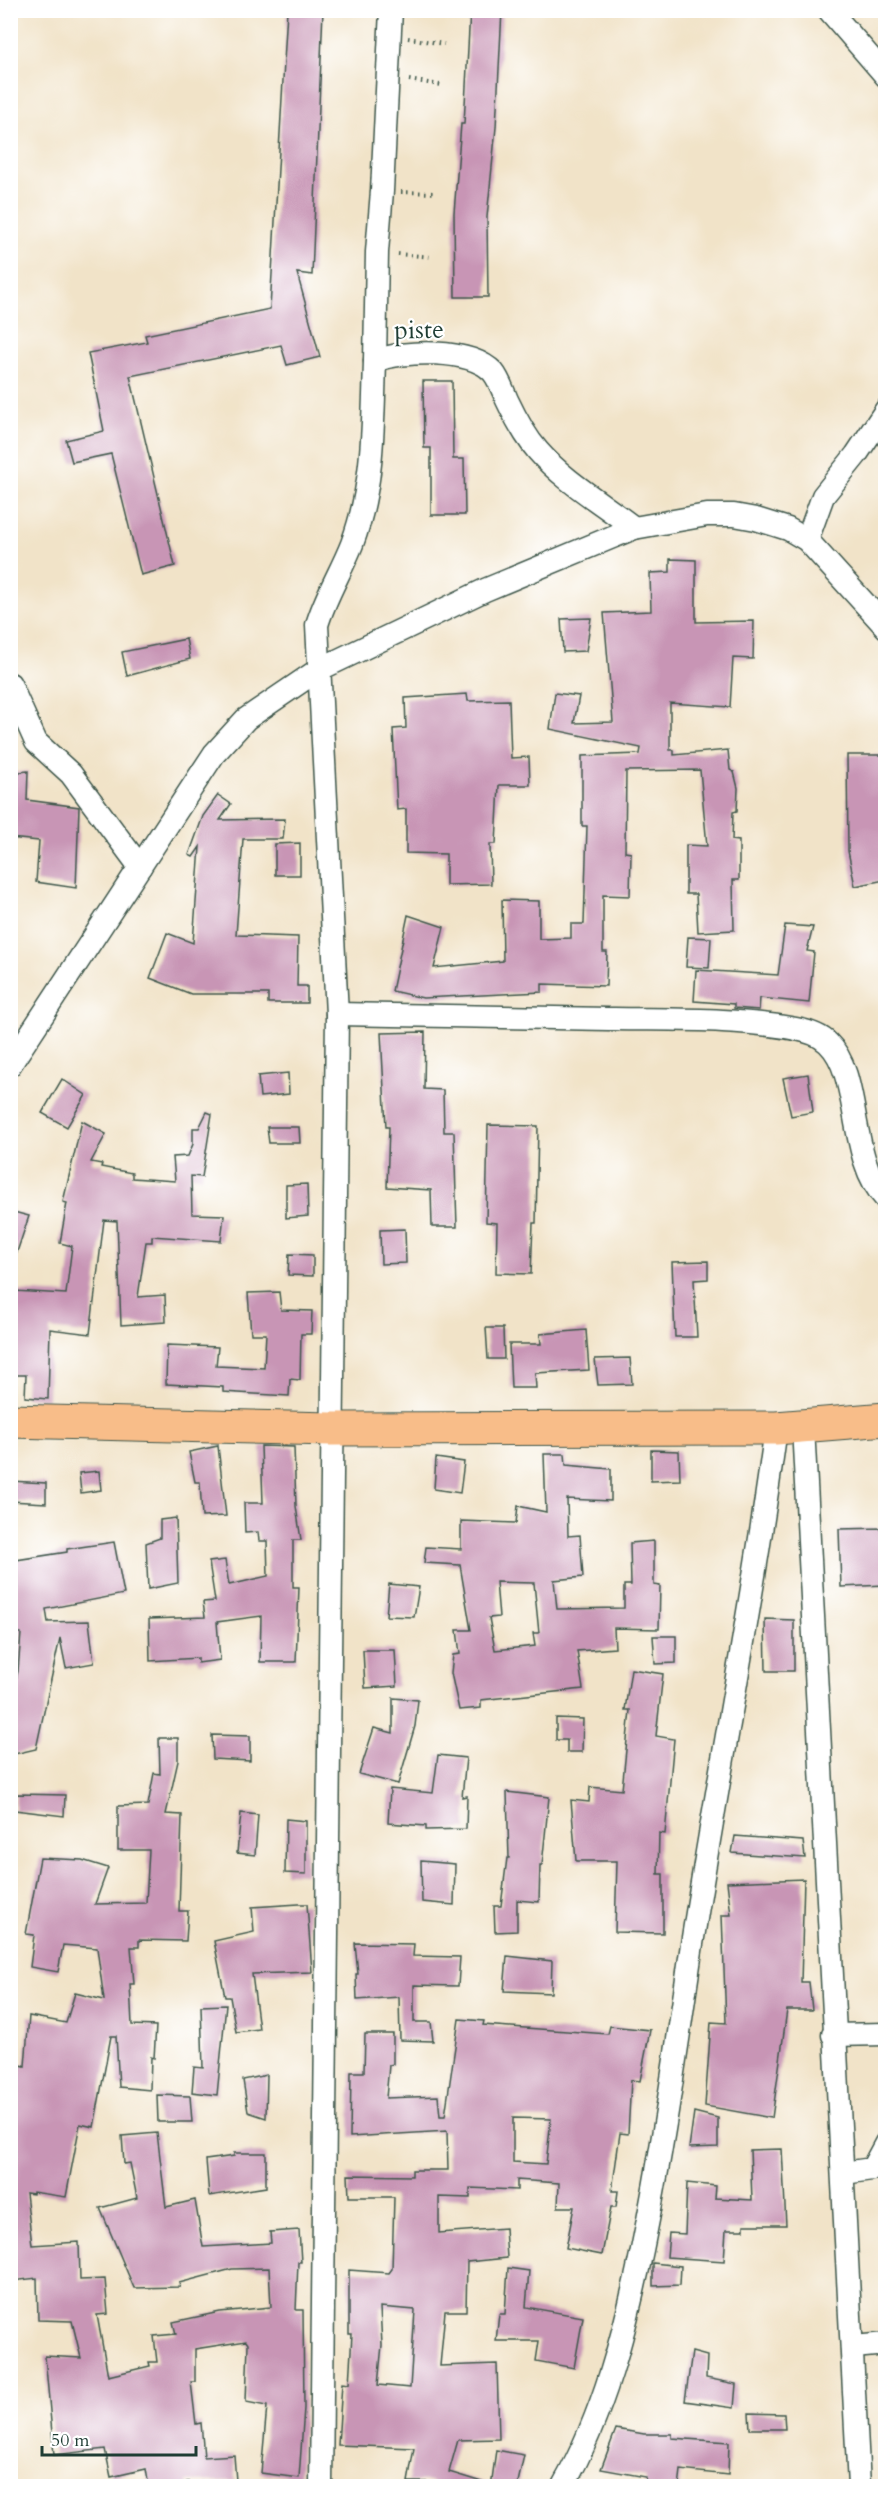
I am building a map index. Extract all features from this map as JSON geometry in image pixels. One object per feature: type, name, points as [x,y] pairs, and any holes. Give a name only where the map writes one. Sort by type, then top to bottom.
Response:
[{"type":"highway","points":[[10,1421],[331,1429],[789,1427],[885,1419]]},
{"type":"street","points":[[375,361],[376,252],[382,191],[391,10]]},
{"type":"street","points":[[829,10],[885,76]]},
{"type":"street","name":"piste","points":[[321,2487],[337,1014],[317,625],[351,545],[372,463],[375,361],[395,355],[442,353],[483,364],[494,373],[512,411],[537,450],[558,471],[634,528]]},
{"type":"street","points":[[807,540],[823,496],[856,455],[885,410]]},
{"type":"street","points":[[10,1065],[189,790],[228,736],[246,719],[318,670],[485,590],[634,528],[706,515],[734,515],[788,529],[807,540],[885,627]]},
{"type":"street","points":[[10,684],[36,742],[71,774],[140,867]]},
{"type":"street","points":[[337,1014],[690,1020],[777,1026],[820,1036],[831,1045],[838,1058],[848,1086],[863,1157],[874,1187],[885,1199]]},
{"type":"street","points":[[789,1427],[844,2173],[859,2487]]},
{"type":"street","points":[[563,2487],[582,2453],[608,2382],[630,2307],[670,2106],[693,1942],[759,1552],[789,1427]]},
{"type":"street","points":[[833,2034],[885,2034]]},
{"type":"street","points":[[844,2173],[879,2175],[885,2144]]},
{"type":"street","points":[[854,2347],[885,2344]]},
{"type":"path","points":[[390,35],[444,44]]},
{"type":"path","points":[[387,76],[441,85]]},
{"type":"path","points":[[382,191],[437,193]]},
{"type":"path","points":[[376,252],[432,257]]},
{"type":"building","points":[[287,10],[323,10],[312,275],[297,273],[320,357],[287,365],[281,345],[130,376],[175,566],[141,575],[111,454],[72,462],[66,440],[104,431],[88,353],[147,342],[145,335],[270,309]]},
{"type":"building","points":[[470,10],[502,10],[496,127],[487,217],[488,297],[455,297],[454,213],[461,124],[464,124]]},
{"type":"building","points":[[423,381],[452,381],[453,459],[464,459],[465,515],[431,515],[431,448],[424,448]]},
{"type":"building","points":[[670,559],[696,560],[696,622],[754,621],[753,659],[733,658],[730,707],[670,703],[670,750],[674,750],[674,755],[728,750],[730,770],[734,772],[738,788],[737,811],[733,812],[732,840],[739,841],[739,880],[733,880],[734,930],[698,932],[696,894],[686,894],[686,845],[707,846],[700,770],[626,771],[625,852],[631,853],[630,896],[603,895],[603,952],[607,952],[606,986],[542,984],[542,992],[423,998],[392,991],[408,915],[444,927],[434,968],[503,961],[502,900],[539,901],[539,939],[571,938],[571,924],[584,924],[587,826],[582,826],[582,756],[640,754],[641,748],[550,729],[555,693],[579,696],[574,723],[613,722],[604,613],[651,611],[650,573],[670,572]]},
{"type":"building","points":[[591,618],[586,651],[563,652],[561,619]]},
{"type":"building","points":[[186,639],[190,659],[127,676],[122,652]]},
{"type":"building","points":[[467,694],[468,701],[509,700],[511,758],[529,757],[530,785],[499,785],[496,844],[490,844],[491,884],[446,885],[446,854],[406,853],[406,809],[397,810],[393,729],[406,728],[405,698]]},
{"type":"building","points":[[847,755],[885,755],[885,880],[855,886],[848,851]]},
{"type":"building","points":[[28,771],[27,800],[79,807],[76,888],[36,882],[39,841],[10,838],[10,773]]},
{"type":"building","points":[[218,795],[231,804],[220,820],[285,819],[283,839],[243,839],[236,935],[298,937],[297,986],[307,986],[307,1003],[268,1003],[268,994],[191,994],[150,978],[167,933],[193,943],[200,847],[193,857],[189,855],[203,816]]},
{"type":"building","points":[[300,843],[300,875],[275,875],[275,844]]},
{"type":"building","points":[[785,925],[813,927],[807,951],[814,952],[809,1003],[760,998],[759,1010],[734,1008],[734,1004],[694,1001],[696,970],[778,975]]},
{"type":"building","points":[[688,937],[711,938],[709,968],[686,967]]},
{"type":"building","points":[[425,1032],[424,1089],[443,1090],[444,1132],[454,1132],[457,1227],[432,1227],[431,1190],[387,1187],[389,1127],[386,1127],[381,1033]]},
{"type":"building","points":[[288,1073],[289,1094],[260,1097],[258,1076]]},
{"type":"building","points":[[808,1074],[813,1112],[791,1116],[783,1078]]},
{"type":"building","points":[[62,1079],[86,1095],[67,1127],[42,1113]]},
{"type":"building","points":[[207,1112],[212,1114],[202,1177],[191,1176],[192,1214],[224,1215],[221,1241],[152,1236],[152,1242],[146,1242],[138,1297],[165,1295],[166,1322],[121,1325],[117,1221],[104,1220],[90,1334],[50,1329],[48,1399],[25,1397],[26,1375],[10,1375],[14,1291],[66,1294],[72,1246],[60,1243],[67,1203],[63,1202],[82,1121],[106,1134],[91,1162],[102,1164],[101,1167],[132,1173],[132,1178],[175,1181],[173,1157],[188,1156],[193,1144],[193,1128],[199,1128]]},
{"type":"building","points":[[488,1125],[538,1126],[536,1223],[533,1223],[531,1274],[496,1273],[497,1223],[486,1222]]},
{"type":"building","points":[[267,1127],[299,1127],[300,1143],[269,1143]]},
{"type":"building","points":[[307,1184],[308,1216],[286,1218],[286,1185]]},
{"type":"building","points":[[10,1211],[29,1216],[13,1264],[10,1263]]},
{"type":"building","points":[[405,1229],[406,1263],[381,1264],[380,1230]]},
{"type":"building","points":[[289,1254],[313,1255],[313,1276],[288,1275]]},
{"type":"building","points":[[708,1261],[708,1279],[694,1280],[697,1337],[675,1337],[672,1262]]},
{"type":"building","points":[[279,1292],[281,1310],[312,1311],[311,1334],[301,1334],[300,1380],[290,1379],[289,1396],[223,1392],[223,1387],[166,1384],[167,1345],[218,1347],[216,1366],[264,1368],[266,1334],[251,1334],[248,1293]]},
{"type":"building","points":[[486,1328],[503,1328],[504,1359],[488,1359]]},
{"type":"building","points":[[586,1330],[589,1370],[535,1373],[536,1388],[511,1388],[509,1344],[541,1344],[540,1334]]},
{"type":"building","points":[[630,1358],[632,1384],[598,1385],[595,1359]]},
{"type":"building","points":[[218,1446],[226,1516],[202,1517],[200,1482],[195,1482],[189,1452]]},
{"type":"building","points":[[261,1446],[294,1447],[296,1506],[301,1540],[293,1540],[293,1587],[299,1587],[296,1662],[260,1662],[261,1616],[217,1622],[220,1660],[198,1663],[198,1658],[150,1661],[149,1619],[205,1617],[203,1602],[215,1601],[209,1562],[225,1560],[229,1585],[268,1576],[267,1541],[259,1541],[258,1532],[245,1533],[244,1503],[263,1503]]},
{"type":"building","points":[[651,1450],[679,1451],[680,1480],[651,1481]]},
{"type":"building","points":[[544,1454],[565,1454],[566,1465],[611,1469],[611,1501],[567,1499],[568,1536],[580,1535],[583,1577],[554,1580],[557,1609],[624,1608],[624,1585],[631,1585],[630,1543],[654,1541],[654,1585],[660,1586],[659,1629],[614,1628],[615,1648],[577,1651],[583,1689],[481,1700],[481,1708],[459,1710],[451,1673],[453,1655],[460,1654],[457,1630],[471,1630],[460,1565],[424,1563],[426,1547],[461,1549],[461,1521],[516,1523],[518,1506],[546,1512]],"holes":[[[496,1582],[534,1583],[539,1633],[533,1633],[535,1646],[495,1650],[489,1618],[499,1617]]]},
{"type":"building","points":[[436,1458],[464,1462],[460,1493],[434,1489]]},
{"type":"building","points":[[99,1471],[101,1490],[81,1493],[79,1473]]},
{"type":"building","points":[[10,1481],[46,1483],[46,1503],[10,1501]]},
{"type":"building","points":[[176,1518],[178,1583],[148,1589],[146,1543],[160,1538],[160,1520]]},
{"type":"building","points":[[885,1528],[885,1585],[841,1587],[839,1529]]},
{"type":"building","points":[[114,1542],[124,1594],[46,1609],[48,1622],[89,1621],[94,1663],[66,1668],[60,1638],[36,1749],[10,1755],[10,1704],[18,1671],[21,1633],[10,1633],[10,1561]]},
{"type":"building","points":[[389,1584],[419,1587],[414,1617],[386,1616]]},
{"type":"building","points":[[765,1619],[794,1620],[794,1671],[766,1671]]},
{"type":"building","points":[[653,1636],[676,1636],[676,1663],[655,1664]]},
{"type":"building","points":[[363,1650],[395,1650],[397,1686],[365,1688]]},
{"type":"building","points":[[631,1669],[663,1674],[656,1736],[674,1739],[665,1834],[659,1833],[658,1874],[663,1874],[663,1933],[615,1932],[617,1861],[576,1861],[571,1800],[589,1802],[590,1787],[622,1790],[630,1710],[625,1710]]},
{"type":"building","points":[[393,1698],[418,1700],[415,1726],[398,1784],[359,1774],[374,1728],[393,1733]]},
{"type":"building","points":[[556,1718],[583,1719],[582,1752],[567,1752],[567,1740],[556,1740]]},
{"type":"building","points":[[212,1735],[250,1736],[250,1761],[213,1759]]},
{"type":"building","points":[[159,1738],[178,1738],[178,1761],[166,1814],[182,1815],[179,1911],[188,1911],[186,1941],[139,1940],[139,1947],[131,1947],[134,1984],[130,1984],[132,2025],[156,2026],[154,2058],[151,2057],[150,2090],[119,2087],[116,2036],[111,2036],[94,2127],[80,2124],[66,2197],[26,2193],[32,2245],[79,2242],[80,2280],[105,2279],[108,2314],[97,2315],[108,2376],[150,2366],[149,2362],[157,2362],[154,2336],[176,2334],[173,2322],[220,2312],[271,2307],[269,2268],[232,2269],[179,2283],[180,2287],[134,2288],[100,2208],[137,2198],[130,2163],[124,2164],[122,2136],[157,2133],[166,2207],[195,2200],[203,2247],[271,2243],[270,2232],[299,2230],[301,2262],[298,2262],[296,2310],[303,2310],[304,2408],[299,2478],[261,2473],[267,2406],[246,2402],[248,2344],[246,2341],[195,2349],[195,2382],[191,2382],[196,2424],[201,2423],[204,2457],[234,2455],[236,2481],[187,2482],[188,2487],[149,2487],[146,2469],[111,2477],[105,2449],[54,2455],[45,2356],[81,2358],[72,2321],[38,2320],[37,2278],[12,2281],[10,2104],[14,2105],[20,2065],[25,2066],[29,2016],[66,2023],[75,1993],[104,2000],[97,1948],[63,1945],[58,1972],[30,1967],[34,1935],[26,1934],[40,1858],[82,1860],[108,1868],[95,1904],[146,1903],[149,1850],[118,1850],[118,1806],[148,1805],[154,1773],[160,1774]]},
{"type":"building","points":[[438,1755],[466,1758],[462,1797],[467,1796],[466,1829],[426,1830],[426,1826],[388,1823],[390,1789],[433,1793]]},
{"type":"building","points":[[507,1792],[549,1797],[542,1865],[540,1865],[539,1902],[517,1900],[517,1931],[495,1932],[494,1906],[501,1906],[507,1858],[509,1858]]},
{"type":"building","points":[[16,1794],[65,1795],[64,1816],[15,1810]]},
{"type":"building","points":[[241,1813],[258,1815],[255,1855],[237,1853]]},
{"type":"building","points":[[286,1819],[306,1821],[306,1874],[285,1873]]},
{"type":"building","points":[[735,1836],[803,1841],[805,1858],[732,1853]]},
{"type":"building","points":[[421,1861],[455,1864],[454,1905],[422,1902]]},
{"type":"building","points":[[804,1879],[801,1982],[809,1982],[812,2010],[787,2010],[772,2118],[705,2106],[711,2022],[726,2023],[722,1915],[731,1915],[727,1882]]},
{"type":"building","points":[[307,1904],[312,1972],[252,1974],[259,2029],[236,2032],[230,1997],[225,1997],[214,1941],[254,1932],[252,1907]]},
{"type":"building","points":[[355,1943],[414,1944],[413,1956],[460,1957],[458,1986],[414,1985],[414,2022],[431,2022],[433,2041],[400,2040],[399,1997],[357,2000],[356,1974],[358,1974]]},
{"type":"building","points":[[507,1956],[552,1961],[551,1993],[504,1991]]},
{"type":"building","points":[[226,2005],[217,2095],[192,2092],[194,2067],[203,2068],[201,2006]]},
{"type":"building","points":[[459,2019],[484,2021],[483,2025],[608,2034],[610,2026],[650,2030],[640,2081],[631,2080],[628,2134],[620,2133],[612,2191],[618,2191],[616,2207],[611,2207],[602,2255],[566,2248],[574,2207],[558,2207],[559,2183],[517,2180],[517,2190],[470,2188],[470,2198],[439,2197],[439,2233],[505,2228],[507,2258],[467,2262],[466,2311],[445,2311],[440,2366],[497,2364],[499,2439],[458,2440],[449,2472],[485,2483],[484,2487],[438,2487],[432,2482],[408,2482],[414,2448],[338,2445],[342,2383],[349,2384],[352,2334],[349,2334],[349,2270],[389,2273],[392,2269],[394,2197],[349,2197],[348,2175],[412,2176],[412,2170],[448,2170],[447,2131],[350,2137],[351,2072],[364,2072],[365,2034],[393,2034],[393,2064],[389,2065],[386,2098],[438,2096],[440,2116],[445,2116]],"holes":[[[513,2118],[551,2119],[546,2164],[513,2162]],[[380,2307],[415,2310],[410,2388],[378,2385],[382,2345]]]},
{"type":"building","points":[[267,2075],[266,2118],[248,2112],[243,2080]]},
{"type":"building","points":[[157,2095],[190,2096],[192,2122],[158,2122]]},
{"type":"building","points":[[694,2112],[718,2118],[718,2147],[689,2148]]},
{"type":"building","points":[[782,2149],[786,2225],[744,2225],[744,2230],[726,2230],[724,2261],[667,2257],[669,2233],[685,2234],[687,2183],[716,2186],[715,2198],[752,2200],[750,2150]]},
{"type":"building","points":[[234,2153],[266,2153],[266,2187],[209,2196],[206,2160],[234,2156]]},
{"type":"building","points":[[653,2263],[681,2266],[680,2285],[653,2286]]},
{"type":"building","points":[[508,2268],[529,2271],[526,2307],[583,2317],[574,2368],[536,2361],[539,2341],[496,2341],[499,2314],[505,2314]]},
{"type":"building","points":[[692,2352],[707,2356],[706,2378],[736,2384],[734,2408],[685,2401]]},
{"type":"building","points":[[749,2413],[784,2414],[785,2429],[750,2429]]},
{"type":"building","points":[[616,2429],[644,2434],[672,2434],[672,2438],[729,2442],[728,2475],[681,2470],[679,2487],[645,2487],[646,2477],[601,2469]]},
{"type":"building","points":[[496,2450],[524,2455],[517,2487],[491,2487]]}]
